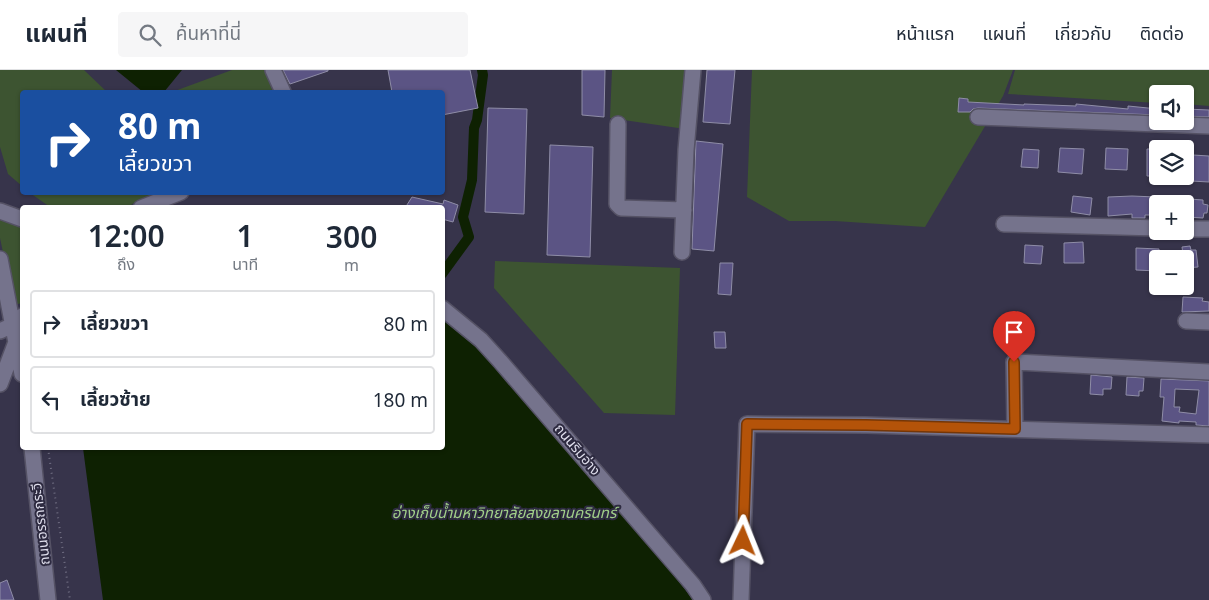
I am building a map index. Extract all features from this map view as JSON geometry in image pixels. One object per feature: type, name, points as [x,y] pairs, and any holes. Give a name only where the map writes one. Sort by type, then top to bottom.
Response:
[{"type":"street","points":[[273,70],[282,90]]},
{"type":"street","points":[[682,252],[686,150],[693,70]]},
{"type":"street","points":[[978,117],[1209,126]]},
{"type":"street","points":[[618,124],[617,204],[621,208],[684,210]]},
{"type":"street","points":[[148,205],[174,195]]},
{"type":"street","points":[[0,211],[20,218]]},
{"type":"street","points":[[1004,224],[1149,228]]},
{"type":"street","points":[[1194,228],[1209,229]]},
{"type":"street","points":[[0,259],[20,363]]},
{"type":"street","name":"ถนนริมอ่าง","points":[[445,310],[481,340],[500,361],[686,577],[703,600]]},
{"type":"street","points":[[1186,321],[1209,322]]},
{"type":"street","points":[[0,384],[16,340]]},
{"type":"street","points":[[1015,429],[1014,362],[1209,372]]},
{"type":"street","points":[[741,600],[747,424],[866,425],[1209,435]]},
{"type":"street","name":"ถนนอรรถกระวี","points":[[32,450],[48,600]]},
{"type":"path","points":[[48,450],[70,600]]},
{"type":"shaded area","points":[[0,70],[84,70],[105,90],[20,90],[20,184],[8,174],[0,147]]},
{"type":"shaded area","points":[[232,70],[264,70],[272,90],[177,90]]},
{"type":"shaded area","points":[[612,70],[689,70],[685,129],[610,118]]},
{"type":"shaded area","points":[[752,70],[1013,70],[1003,96],[925,227],[835,221],[789,221],[747,197]]},
{"type":"shaded area","points":[[1015,70],[1209,70],[1209,106],[1194,105],[1194,85],[1149,85],[1149,103],[1008,94]]},
{"type":"shaded area","points":[[33,195],[152,195],[131,205],[47,205]]},
{"type":"shaded area","points":[[0,218],[20,223],[20,304],[14,305],[0,238]]},
{"type":"shaded area","points":[[495,261],[680,268],[675,415],[604,413],[494,288]]},
{"type":"water","points":[[116,70],[182,70],[166,90],[141,90]]},
{"type":"water","name":"อ่างเก็บน้ำมหาวิทยาลัยสงขลานครินทร์","points":[[445,322],[476,347],[509,382],[658,555],[693,600],[103,600],[83,450],[445,450]]},
{"type":"building","points":[[283,70],[328,70],[328,71],[290,84]]},
{"type":"building","points":[[388,70],[470,70],[478,108],[445,114],[445,90],[392,90]]},
{"type":"building","points":[[582,70],[605,70],[604,117],[582,115]]},
{"type":"building","points":[[707,70],[735,70],[730,124],[703,122]]},
{"type":"building","points":[[959,98],[968,99],[968,102],[1024,105],[1076,106],[1076,104],[1128,109],[1128,106],[1149,108],[1149,115],[978,108],[970,112],[958,112]]},
{"type":"building","points":[[488,108],[527,109],[524,214],[485,212]]},
{"type":"building","points":[[1194,109],[1209,110],[1209,117],[1194,116]]},
{"type":"building","points":[[696,141],[723,144],[714,251],[692,249]]},
{"type":"building","points":[[550,145],[593,147],[590,257],[547,255]]},
{"type":"building","points":[[1060,148],[1084,149],[1082,174],[1058,172]]},
{"type":"building","points":[[1106,148],[1128,149],[1127,170],[1105,169]]},
{"type":"building","points":[[1023,149],[1039,150],[1038,168],[1021,167]]},
{"type":"building","points":[[1147,149],[1149,149],[1149,176],[1147,176]]},
{"type":"building","points":[[1194,155],[1209,156],[1209,182],[1194,181]]},
{"type":"building","points":[[1073,196],[1092,198],[1090,215],[1071,212]]},
{"type":"building","points":[[412,197],[443,204],[444,200],[458,205],[453,222],[445,220],[445,205],[407,205]]},
{"type":"building","points":[[1108,197],[1149,197],[1149,215],[1145,215],[1145,218],[1132,218],[1132,214],[1108,216]]},
{"type":"building","points":[[1194,199],[1203,200],[1203,204],[1208,205],[1207,213],[1204,213],[1203,218],[1194,217]]},
{"type":"building","points":[[1083,242],[1084,263],[1064,263],[1064,243]]},
{"type":"building","points":[[1025,245],[1043,246],[1041,264],[1024,263]]},
{"type":"building","points":[[1190,246],[1191,250],[1182,250],[1182,247]]},
{"type":"building","points":[[1136,248],[1159,249],[1149,250],[1149,271],[1136,270]]},
{"type":"building","points":[[1194,250],[1196,250],[1198,267],[1194,267]]},
{"type":"building","points":[[720,263],[733,263],[731,295],[718,294]]},
{"type":"building","points":[[1183,297],[1203,298],[1202,301],[1209,302],[1209,311],[1182,312]]},
{"type":"building","points":[[714,332],[725,332],[726,348],[715,348]]},
{"type":"building","points":[[1091,375],[1112,377],[1111,389],[1103,389],[1103,395],[1090,394]]},
{"type":"building","points":[[1127,377],[1144,378],[1143,391],[1139,391],[1139,396],[1126,395]]},
{"type":"building","points":[[1161,379],[1209,381],[1209,426],[1196,425],[1196,422],[1162,421],[1164,397],[1160,397]],"holes":[[[1175,389],[1199,390],[1196,414],[1179,412],[1180,407],[1174,407]]]},
{"type":"building","points":[[7,580],[14,600],[0,600],[0,583]]},
{"type":"waterway","points":[[445,270],[469,237],[463,217],[472,180],[474,128],[477,120],[482,70]]},
{"type":"route","points":[[743,541],[747,424],[1015,429],[1014,362]]}]
